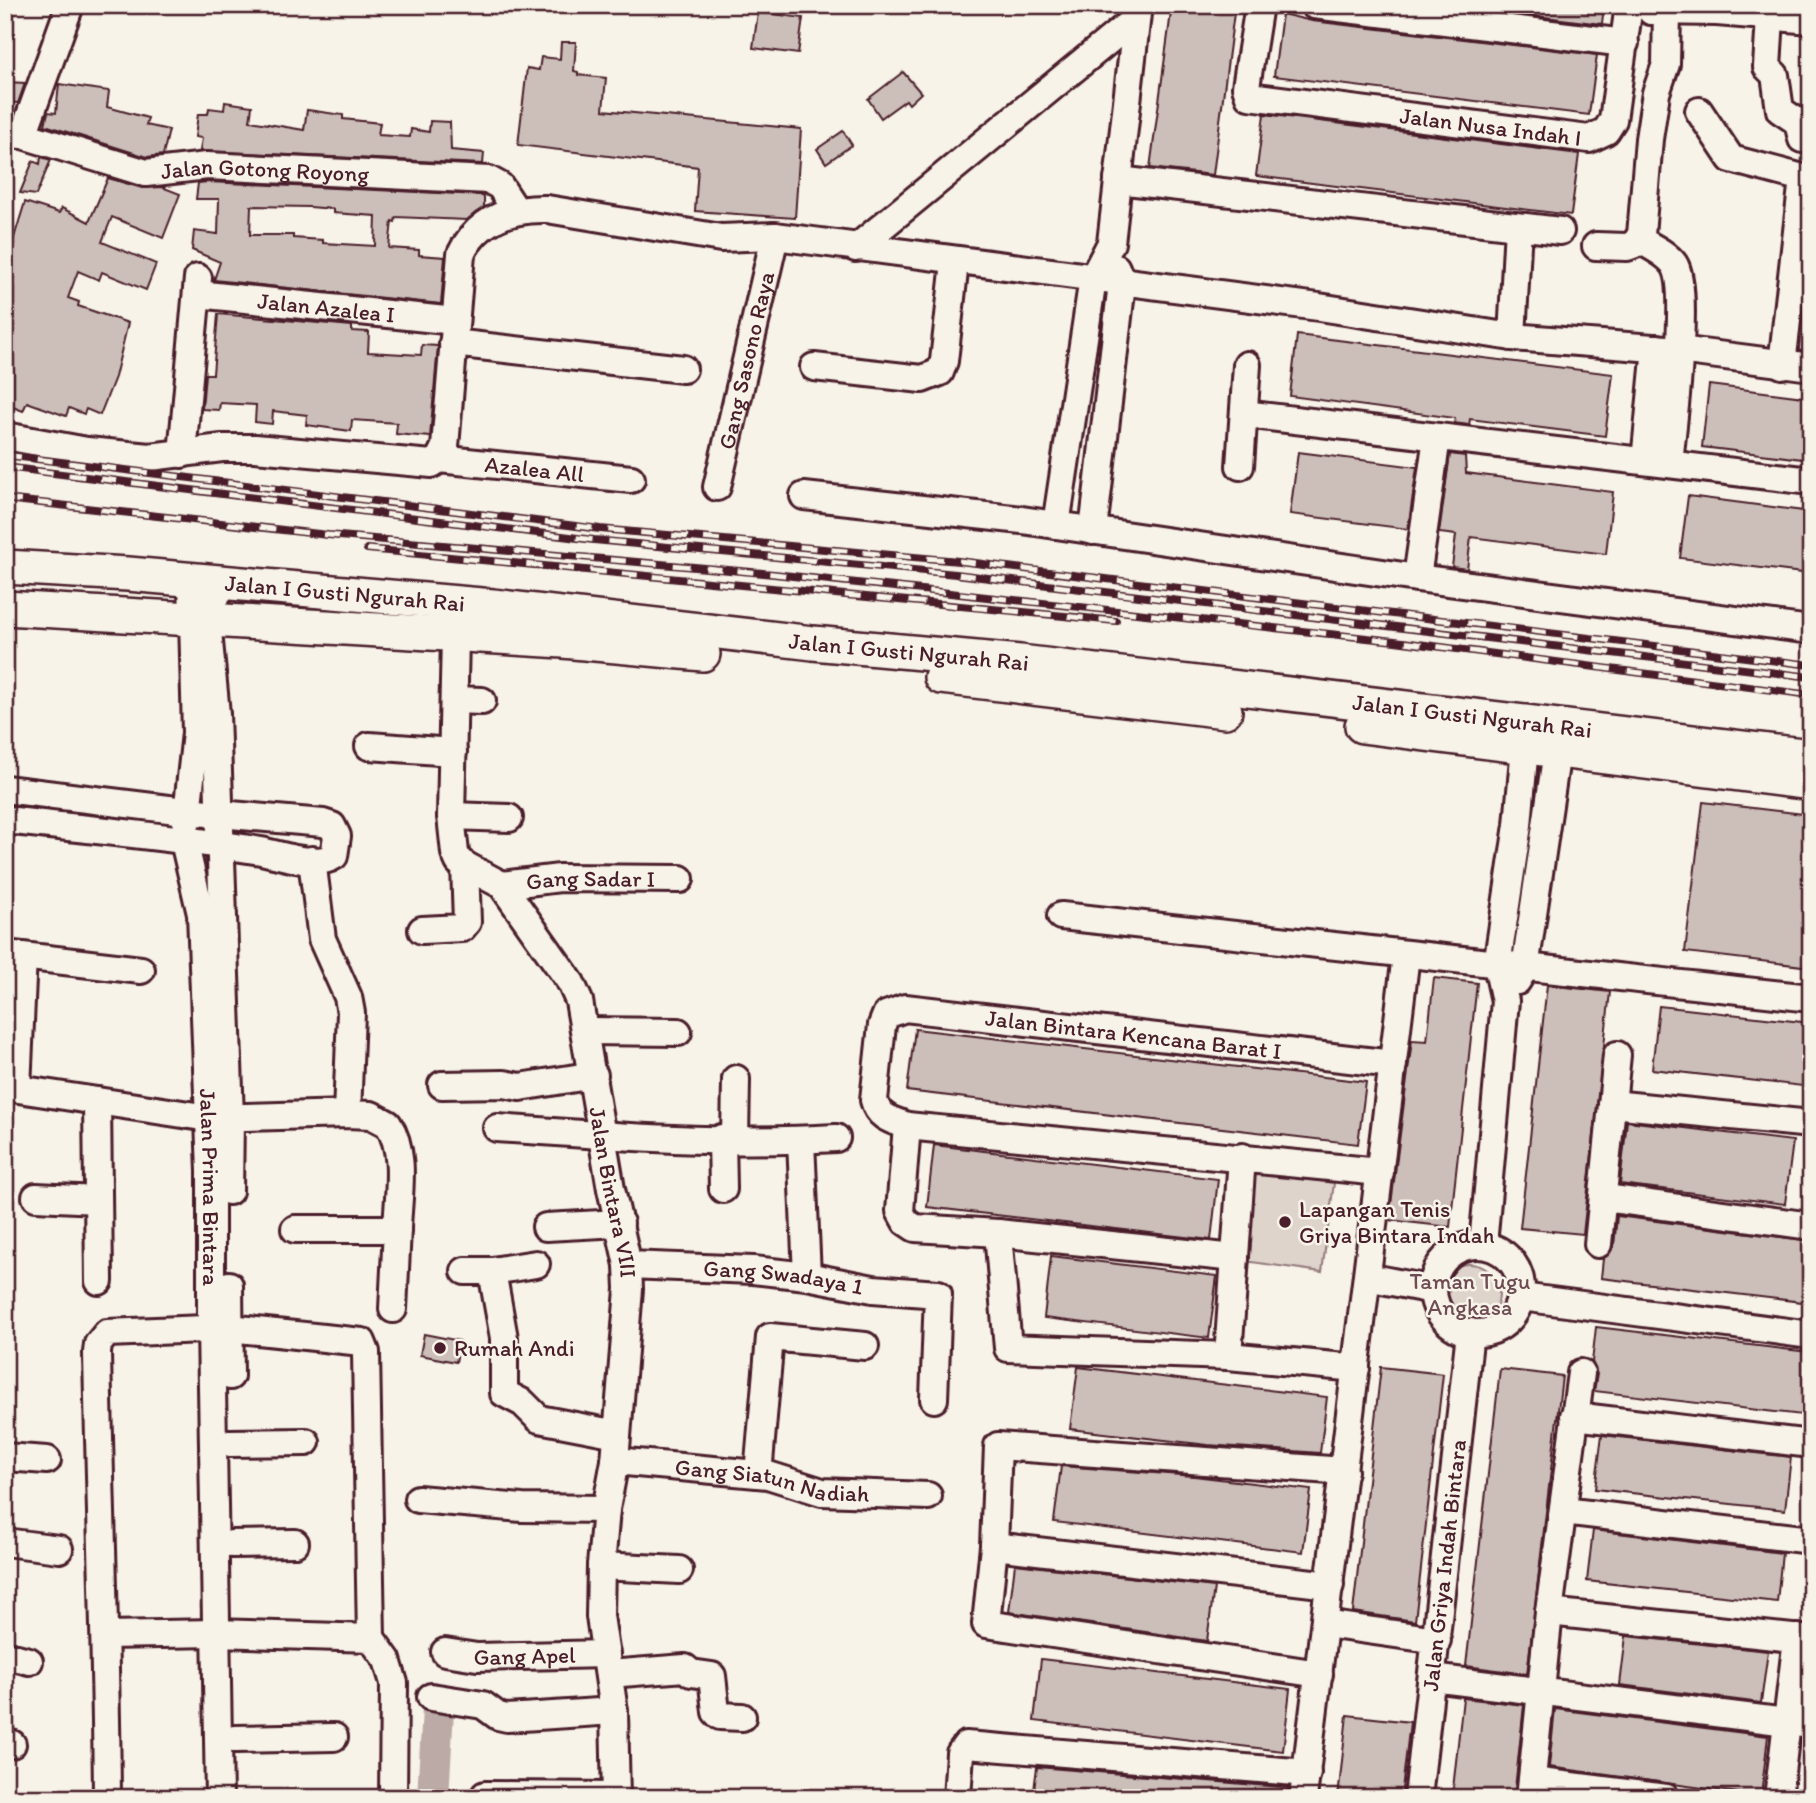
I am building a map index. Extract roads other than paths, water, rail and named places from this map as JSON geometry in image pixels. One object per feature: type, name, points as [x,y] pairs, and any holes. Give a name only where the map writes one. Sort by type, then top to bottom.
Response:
[{"type":"main road","name":"Jalan I Gusti Ngurah Rai","points":[[5,567],[128,574],[492,606],[813,643],[1020,662],[1557,751],[1758,764],[1811,756]]},
{"type":"main road","name":"Jalan I Gusti Ngurah Rai","points":[[5,608],[455,637],[564,641],[1319,710],[1758,764],[1811,783]]},
{"type":"street","points":[[14,135],[70,5]]},
{"type":"street","name":"Jalan Nusa Indah I","points":[[1259,5],[1247,95],[1589,139],[1606,131],[1612,120],[1625,43],[1648,9]]},
{"type":"street","points":[[1314,5],[1625,43]]},
{"type":"street","points":[[1595,246],[1627,247],[1636,244],[1639,239],[1650,128],[1656,93],[1666,64],[1648,9],[1811,20]]},
{"type":"street","points":[[1056,526],[1093,278],[1110,247],[1137,12]]},
{"type":"street","points":[[856,248],[1137,12]]},
{"type":"street","points":[[1770,17],[1767,67],[1775,75],[1780,110],[1798,122],[1802,139]]},
{"type":"street","points":[[1699,111],[1731,159],[1807,179],[1782,365]]},
{"type":"street","name":"Jalan Gotong Royong","points":[[14,135],[146,173],[219,166],[489,180],[500,186],[514,209]]},
{"type":"street","points":[[1118,180],[1560,231]]},
{"type":"street","points":[[439,459],[445,447],[457,272],[467,242],[489,220],[514,209],[547,209],[721,238],[775,236],[955,262],[1319,307],[1512,337],[1668,349],[1811,367]]},
{"type":"street","points":[[1512,337],[1518,227]]},
{"type":"street","name":"Gang Sasono Raya","points":[[717,487],[775,236]]},
{"type":"street","points":[[1639,239],[1675,265],[1680,300],[1668,349],[1657,463]]},
{"type":"street","points":[[1093,531],[1122,283],[1110,247]]},
{"type":"street","points":[[814,367],[922,379],[940,372],[944,361],[955,262]]},
{"type":"street","name":"Jalan Azalea I","points":[[181,454],[198,286],[454,332],[683,369]]},
{"type":"street","points":[[1240,466],[1247,365]]},
{"type":"street","points":[[1244,414],[1811,481]]},
{"type":"street","name":"Azalea All","points":[[5,436],[87,451],[150,457],[222,448],[255,448],[432,464],[439,459],[631,479]]},
{"type":"street","points":[[1417,578],[1437,437]]},
{"type":"street","points":[[804,496],[1056,526],[1417,578],[1811,630]]},
{"type":"street","name":"Jalan Prima Bintara","points":[[206,582],[200,620],[196,733],[185,811],[184,841],[201,914],[219,1118]]},
{"type":"street","name":"Jalan Prima Bintara","points":[[200,620],[215,686],[225,1633],[235,1740],[237,1798]]},
{"type":"street","points":[[422,930],[462,928],[467,922],[465,865],[455,853],[451,816],[455,637]]},
{"type":"street","points":[[454,700],[482,701]]},
{"type":"street","points":[[369,746],[453,752]]},
{"type":"street","points":[[1483,1245],[1505,1001],[1497,965],[1518,825],[1525,746]]},
{"type":"street","points":[[1505,1001],[1525,968],[1557,751]]},
{"type":"street","points":[[5,789],[185,811],[323,822],[332,826],[337,836],[334,856],[328,860],[312,860],[218,844],[5,820]]},
{"type":"street","points":[[451,816],[509,818]]},
{"type":"street","points":[[1518,825],[1547,828]]},
{"type":"street","points":[[312,860],[322,939],[348,998],[351,1013],[347,1114]]},
{"type":"street","name":"Jalan Bintara VIII","points":[[465,865],[502,885],[571,984],[586,1031],[611,1189],[628,1265],[629,1290],[615,1461],[606,1508],[601,1566],[600,1616],[614,1711],[616,1797]]},
{"type":"street","name":"Gang Sadar I","points":[[502,885],[560,878],[680,879]]},
{"type":"street","points":[[1061,916],[1811,998]]},
{"type":"street","points":[[141,970],[14,955],[11,1088],[219,1118],[347,1114],[381,1118],[393,1130],[399,1167],[393,1310]]},
{"type":"street","points":[[957,1798],[960,1753],[966,1745],[1305,1785],[1406,955]]},
{"type":"street","name":"Jalan Bintara Kencana Barat I","points":[[907,1126],[883,1116],[876,1109],[874,1100],[882,1025],[886,1015],[905,1008],[1393,1064]]},
{"type":"street","points":[[586,1031],[678,1032]]},
{"type":"street","points":[[1598,1244],[1605,1198],[1617,1055]]},
{"type":"street","points":[[442,1085],[504,1084],[520,1087],[594,1075]]},
{"type":"street","points":[[723,1189],[736,1079]]},
{"type":"street","points":[[97,1101],[99,1281]]},
{"type":"street","points":[[1612,1104],[1811,1124]]},
{"type":"street","points":[[1235,1258],[998,1233],[915,1228],[906,1222],[900,1204],[907,1126],[1380,1172]]},
{"type":"street","points":[[497,1128],[604,1135],[802,1140],[836,1138]]},
{"type":"street","points":[[802,1140],[807,1276]]},
{"type":"street","points":[[1228,1356],[1242,1157]]},
{"type":"street","points":[[36,1197],[98,1199]]},
{"type":"street","points":[[1605,1198],[1811,1226]]},
{"type":"street","points":[[546,1227],[620,1223]]},
{"type":"street","points":[[295,1229],[397,1229]]},
{"type":"street","points":[[998,1233],[1008,1348],[1228,1356],[1356,1368]]},
{"type":"street","points":[[1483,1245],[1508,1258],[1521,1283],[1521,1297],[1508,1321],[1497,1329],[1470,1332],[1456,1327],[1444,1318],[1436,1305],[1433,1290],[1435,1275],[1442,1262],[1461,1249],[1483,1245]]},
{"type":"street","points":[[465,1271],[492,1271],[536,1264]]},
{"type":"street","name":"Gang Swadaya 1","points":[[628,1265],[807,1276],[873,1290],[938,1294],[934,1399]]},
{"type":"street","points":[[492,1271],[504,1338],[503,1389],[508,1396],[523,1403],[539,1419],[617,1434]]},
{"type":"street","points":[[1367,1277],[1433,1290]]},
{"type":"street","points":[[1521,1297],[1811,1335]]},
{"type":"street","points":[[107,1798],[106,1635],[101,1555],[98,1344],[107,1333],[115,1331],[220,1328],[357,1339],[365,1346],[372,1638],[387,1660],[394,1683],[393,1798]]},
{"type":"street","name":"Jalan Prima Bintara","points":[[219,1798],[225,1633],[232,1544],[230,1443],[220,1328]]},
{"type":"street","name":"Jalan Griya Indah Bintara","points":[[1418,1798],[1470,1332]]},
{"type":"street","points":[[758,1474],[770,1337],[865,1346]]},
{"type":"street","points":[[1581,1373],[1549,1612],[1531,1789],[1666,1798]]},
{"type":"street","points":[[1574,1416],[1811,1444]]},
{"type":"street","points":[[230,1443],[306,1442]]},
{"type":"street","points":[[1319,1674],[986,1624],[994,1546],[998,1446],[1344,1471]]},
{"type":"street","points":[[5,1457],[47,1460]]},
{"type":"street","name":"Gang Siatun Nadiah","points":[[615,1461],[758,1474],[822,1492],[929,1496]]},
{"type":"street","points":[[418,1499],[522,1508],[606,1508]]},
{"type":"street","points":[[1563,1511],[1811,1540]]},
{"type":"street","points":[[5,1542],[59,1549]]},
{"type":"street","points":[[232,1544],[295,1543]]},
{"type":"street","points":[[994,1546],[1330,1585]]},
{"type":"street","points":[[601,1566],[680,1570]]},
{"type":"street","points":[[1549,1612],[1804,1639],[1798,1724],[1778,1798]]},
{"type":"street","points":[[1325,1624],[1437,1640]]},
{"type":"street","points":[[106,1635],[225,1633],[372,1638]]},
{"type":"street","name":"Gang Apel","points":[[445,1651],[477,1657],[685,1668],[691,1673],[712,1676],[716,1712],[720,1716],[741,1717]]},
{"type":"street","points":[[1432,1678],[1798,1724]]},
{"type":"street","points":[[431,1697],[483,1705],[498,1717],[507,1718],[614,1711]]},
{"type":"street","points":[[235,1740],[334,1737]]},
{"type":"street","points":[[485,1795],[616,1797]]},
{"type":"waterway","points":[[433,1798],[438,1709]]},
{"type":"railway","points":[[5,455],[600,529],[959,561],[1811,665]]},
{"type":"railway","points":[[5,467],[594,540],[956,574],[1811,677]]},
{"type":"railway","points":[[5,499],[328,535],[774,574],[1395,641],[1811,695]]},
{"type":"railway","points":[[367,549],[1116,621]]},
{"type":"place","name":"Lapangan Tenis Griya Bintara Indah","points":[[1285,1222]]},
{"type":"place","name":"Rumah Andi","points":[[440,1348]]},
{"type":"park label","name":"Taman Tugu Angkasa","points":[[1470,1294]]}]
